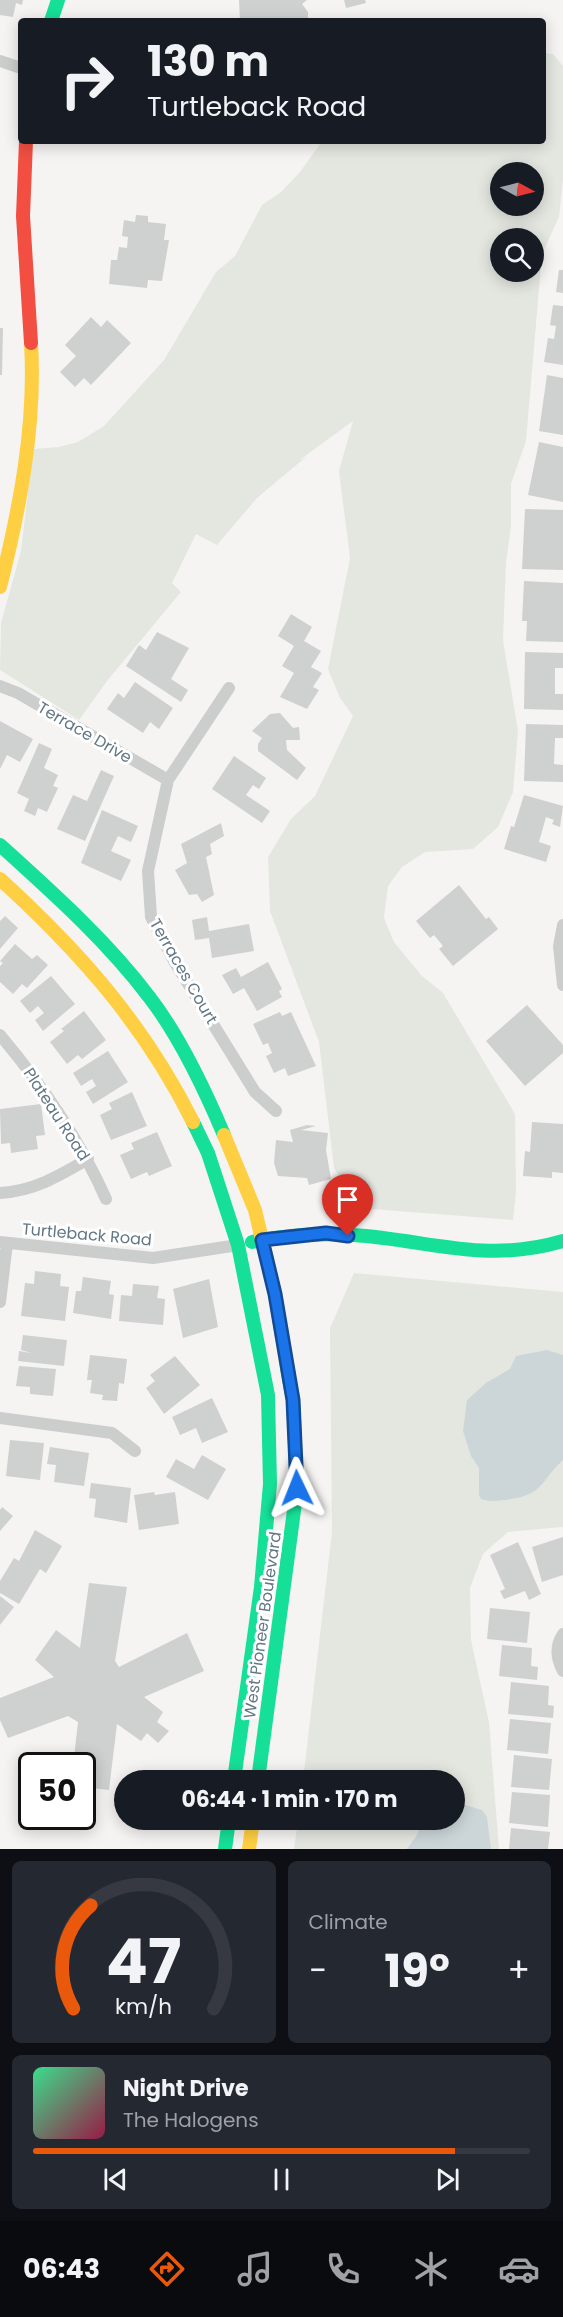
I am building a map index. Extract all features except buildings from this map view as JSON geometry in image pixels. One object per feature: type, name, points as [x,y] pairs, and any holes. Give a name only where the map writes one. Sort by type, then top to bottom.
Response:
[{"type":"main road","points":[[52,18],[58,0]]},
{"type":"main road","points":[[0,587],[15,528],[33,362],[23,216],[26,144]]},
{"type":"main road","name":"West Pioneer Boulevard","points":[[0,845],[75,912],[151,999],[204,1088],[255,1210],[275,1294],[293,1400],[297,1488],[259,1770]]},
{"type":"main road","name":"West Pioneer Boulevard","points":[[0,879],[57,931],[127,1013],[176,1089],[208,1153],[238,1245],[268,1395],[270,1484],[261,1587],[235,1770]]},
{"type":"main road","name":"Turtleback Road","points":[[238,1245],[326,1233],[482,1252],[543,1249],[563,1241]]},
{"type":"main road","points":[[225,1849],[228,1830]]},
{"type":"main road","points":[[249,1849],[252,1830]]},
{"type":"street","points":[[0,61],[18,67]]},
{"type":"street","name":"Terrace Drive","points":[[0,686],[18,693],[168,780]]},
{"type":"street","name":"Terraces Court","points":[[229,688],[168,780],[148,871],[151,917],[174,961],[255,1092],[276,1111]]},
{"type":"street","points":[[563,926],[559,945],[563,985]]},
{"type":"street","name":"Plateau Road","points":[[0,1035],[41,1083],[88,1159],[106,1199]]},
{"type":"street","points":[[0,1192],[22,1192],[45,1184],[88,1159]]},
{"type":"street","points":[[0,1302],[4,1243]]},
{"type":"street","name":"Turtleback Road","points":[[4,1243],[153,1258],[238,1245]]},
{"type":"street","points":[[0,1418],[112,1433],[135,1451]]},
{"type":"street","points":[[563,1634],[557,1643],[558,1662],[563,1671]]},
{"type":"shaded area","points":[[546,53],[553,54],[563,66],[563,179],[559,217],[544,250],[544,228],[490,228],[490,282],[540,282],[526,441],[511,484],[511,526],[506,563],[503,640],[518,731],[513,792],[498,827],[473,849],[425,852],[402,867],[388,886],[384,918],[394,942],[421,975],[443,993],[515,1114],[516,1193],[513,1220],[358,1208],[334,1168],[319,1042],[270,911],[268,857],[291,819],[315,796],[353,716],[340,698],[328,669],[350,558],[339,471],[353,421],[298,461],[307,456],[257,498],[217,545],[196,534],[172,583],[181,592],[107,681],[79,720],[0,670],[1,623],[21,551],[33,449],[59,447],[78,442],[104,426],[164,360],[216,272],[235,256],[262,205],[281,192],[300,172],[320,144],[546,144]]},
{"type":"shaded area","points":[[354,1273],[563,1292],[563,1527],[508,1532],[483,1554],[470,1588],[471,1640],[489,1722],[499,1849],[294,1849],[297,1830],[465,1830],[465,1770],[304,1770],[332,1532],[330,1328]]},
{"type":"shaded area","points":[[547,1350],[563,1355],[563,1460],[540,1487],[527,1495],[498,1501],[481,1499],[479,1468],[471,1456],[463,1431],[467,1400],[486,1383],[510,1369],[516,1356]]},
{"type":"shaded area","points":[[465,1805],[482,1810],[487,1817],[491,1849],[407,1849],[419,1830],[465,1830]]},
{"type":"traffic: fast","points":[[52,18],[58,0]]},
{"type":"traffic: fast","points":[[0,845],[98,937],[150,998],[172,1030],[191,1064],[224,1135]]},
{"type":"traffic: fast","points":[[193,1122],[208,1153],[238,1245],[268,1395],[270,1484],[261,1587],[235,1770]]},
{"type":"traffic: fast","points":[[252,1242],[289,1236],[340,1234],[483,1251],[535,1248],[563,1241]]},
{"type":"traffic: fast","points":[[259,1770],[297,1488],[293,1400],[287,1368]]},
{"type":"traffic: fast","points":[[225,1849],[228,1830]]},
{"type":"traffic: slow","points":[[0,587],[20,496],[29,435],[31,343]]},
{"type":"traffic: slow","points":[[0,879],[57,934],[108,991],[153,1053],[193,1122]]},
{"type":"traffic: slow","points":[[224,1135],[255,1210],[275,1294],[287,1368]]},
{"type":"traffic: slow","points":[[249,1849],[252,1830]]},
{"type":"traffic: jam","points":[[26,144],[23,216],[31,343]]},
{"type":"route","points":[[297,1488],[293,1400],[275,1294],[262,1240],[326,1233],[348,1236]]}]
